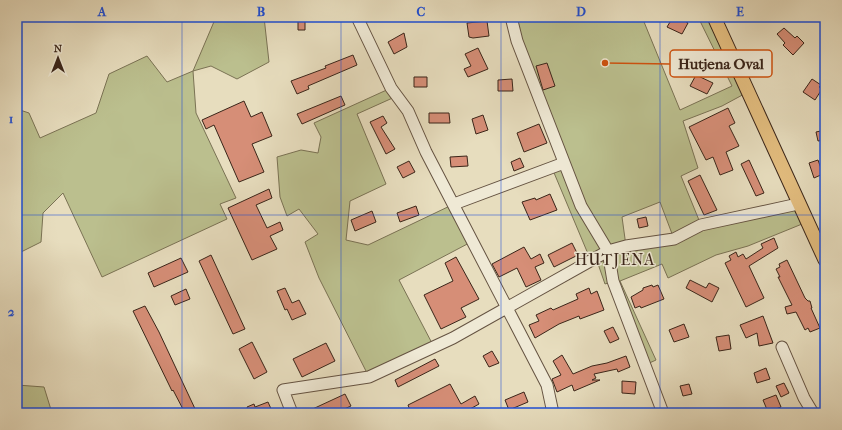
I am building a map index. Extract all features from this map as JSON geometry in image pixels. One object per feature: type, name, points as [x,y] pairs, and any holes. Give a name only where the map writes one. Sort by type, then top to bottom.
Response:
[{"type":"main road","points":[[714,17],[798,204],[825,260]]},
{"type":"street","points":[[357,17],[391,88],[408,111],[426,152],[547,385],[553,413]]},
{"type":"street","points":[[511,17],[517,41],[581,206],[608,251],[613,281],[663,413]]},
{"type":"street","points":[[454,204],[564,163]]},
{"type":"street","points":[[292,413],[283,390],[369,377],[452,338],[608,251],[626,246],[674,239],[701,225],[798,204]]},
{"type":"street","points":[[782,347],[804,398],[813,413]]},
{"type":"green space","points":[[216,17],[264,17],[269,62],[237,79],[211,66],[193,71]]},
{"type":"green space","points":[[511,17],[642,17],[680,110],[732,86],[698,17],[714,17],[748,92],[722,106],[683,121],[698,168],[681,176],[701,225],[798,204],[807,222],[748,246],[716,255],[668,278],[662,264],[620,281],[656,360],[645,365],[613,281],[605,284],[596,258],[591,261],[552,168],[564,163]],"holes":[[[660,202],[674,239],[626,246],[622,217]]]},
{"type":"green space","points":[[147,56],[167,82],[193,71],[196,113],[236,198],[220,204],[227,219],[102,277],[63,193],[43,213],[41,242],[17,254],[17,109],[29,113],[40,138],[96,113],[109,74]]},
{"type":"green space","points":[[391,88],[397,96],[357,114],[386,184],[350,201],[346,240],[368,245],[454,204],[473,241],[399,280],[434,347],[369,377],[319,278],[305,242],[318,234],[299,209],[287,216],[280,197],[277,157],[301,150],[318,153],[321,137],[314,123]]},
{"type":"green space","points":[[17,385],[44,387],[52,413],[17,413]]},
{"type":"building","points":[[298,17],[305,17],[305,30],[298,30]]},
{"type":"building","points":[[673,17],[678,17],[688,23],[682,34],[667,27]]},
{"type":"building","points":[[487,21],[489,36],[469,37],[467,23]]},
{"type":"building","points":[[784,28],[795,38],[797,36],[804,43],[793,55],[783,45],[785,43],[777,34]]},
{"type":"building","points":[[404,33],[407,47],[394,54],[388,42]]},
{"type":"building","points":[[478,48],[488,69],[468,77],[464,69],[471,66],[465,54]]},
{"type":"building","points":[[353,55],[357,65],[308,86],[309,89],[297,94],[291,81],[326,68],[325,66]]},
{"type":"building","points":[[547,63],[555,86],[543,90],[536,66]]},
{"type":"building","points":[[696,75],[713,83],[707,94],[690,86]]},
{"type":"building","points":[[414,77],[427,77],[427,87],[414,87]]},
{"type":"building","points":[[512,79],[513,91],[498,91],[498,80]]},
{"type":"building","points":[[812,79],[821,85],[819,87],[822,89],[815,100],[803,92]]},
{"type":"building","points":[[341,96],[345,105],[302,124],[297,114]]},
{"type":"building","points":[[244,101],[251,117],[262,112],[272,136],[252,144],[264,172],[239,182],[214,125],[206,129],[202,120]]},
{"type":"building","points":[[728,108],[735,123],[729,126],[739,146],[726,152],[733,170],[720,175],[713,157],[706,160],[689,127]]},
{"type":"building","points":[[429,113],[449,113],[450,123],[429,123]]},
{"type":"building","points":[[483,115],[488,130],[476,134],[472,119]]},
{"type":"building","points":[[383,116],[387,123],[381,127],[395,149],[386,154],[370,122]]},
{"type":"building","points":[[539,124],[547,143],[524,152],[517,133]]},
{"type":"building","points":[[825,130],[825,140],[818,141],[816,132]]},
{"type":"building","points":[[467,156],[468,166],[451,167],[450,157]]},
{"type":"building","points":[[520,158],[524,167],[514,171],[511,162]]},
{"type":"building","points":[[749,160],[764,193],[756,196],[741,164]]},
{"type":"building","points":[[818,160],[823,174],[814,178],[809,163]]},
{"type":"building","points":[[409,161],[415,172],[403,178],[397,167]]},
{"type":"building","points":[[700,175],[717,210],[704,215],[688,181]]},
{"type":"building","points":[[269,189],[272,198],[256,205],[267,228],[280,222],[283,230],[270,236],[277,249],[252,260],[228,208]]},
{"type":"building","points":[[550,194],[557,210],[530,220],[522,202],[535,198],[536,200]]},
{"type":"building","points":[[416,206],[419,215],[400,222],[397,213]]},
{"type":"building","points":[[372,211],[376,222],[355,231],[351,220]]},
{"type":"building","points":[[646,217],[648,226],[639,228],[637,219]]},
{"type":"building","points":[[774,238],[778,248],[749,266],[764,298],[746,307],[725,263],[731,260],[729,256],[736,252],[738,257],[743,254],[746,259],[763,248],[761,244]]},
{"type":"building","points":[[572,243],[578,255],[554,267],[548,255]]},
{"type":"building","points":[[524,247],[531,259],[540,254],[544,263],[535,267],[541,280],[526,287],[517,268],[499,277],[492,264]]},
{"type":"building","points":[[211,255],[245,329],[233,334],[199,261]]},
{"type":"building","points":[[456,257],[479,299],[461,308],[466,317],[441,329],[424,295],[453,281],[445,263]]},
{"type":"building","points":[[181,258],[188,272],[154,287],[148,273]]},
{"type":"building","points":[[787,260],[805,298],[810,301],[811,308],[820,328],[810,332],[808,328],[805,330],[796,312],[787,314],[785,307],[792,305],[778,277],[780,277],[776,269],[780,267],[779,264]]},
{"type":"building","points":[[690,280],[706,288],[709,283],[719,288],[712,302],[686,288]]},
{"type":"building","points":[[652,285],[653,287],[658,285],[664,299],[641,308],[640,306],[635,308],[631,297],[643,290],[643,288]]},
{"type":"building","points":[[285,288],[292,303],[299,300],[306,314],[292,320],[287,309],[285,310],[277,291]]},
{"type":"building","points":[[589,288],[591,294],[597,291],[604,310],[580,319],[579,316],[559,324],[535,338],[529,325],[539,321],[536,315],[551,308],[553,310],[578,299],[576,294]]},
{"type":"building","points":[[186,289],[190,299],[175,305],[171,296]]},
{"type":"building","points":[[145,306],[159,332],[197,413],[185,413],[173,390],[172,391],[133,311]]},
{"type":"building","points":[[763,316],[773,343],[759,346],[757,333],[746,338],[740,325]]},
{"type":"building","points":[[684,324],[689,337],[674,342],[669,330]]},
{"type":"building","points":[[613,327],[619,339],[610,343],[604,331]]},
{"type":"building","points":[[729,335],[731,349],[719,351],[716,337]]},
{"type":"building","points":[[252,342],[267,372],[254,379],[239,349]]},
{"type":"building","points":[[326,343],[335,361],[302,377],[293,359]]},
{"type":"building","points":[[492,351],[499,363],[489,367],[483,356]]},
{"type":"building","points":[[562,355],[573,374],[592,366],[607,363],[626,356],[630,367],[618,372],[617,369],[594,374],[596,378],[592,380],[600,380],[574,391],[572,385],[557,392],[552,379],[561,375],[553,361]]},
{"type":"building","points":[[435,359],[439,366],[398,387],[395,380]]},
{"type":"building","points":[[766,368],[770,379],[757,383],[754,373]]},
{"type":"building","points":[[622,381],[636,382],[635,394],[622,393]]},
{"type":"building","points":[[784,383],[789,393],[781,397],[776,386]]},
{"type":"building","points":[[450,384],[461,404],[475,396],[479,404],[463,413],[411,413],[408,405]]},
{"type":"building","points":[[689,384],[692,394],[683,396],[680,386]]},
{"type":"building","points":[[524,392],[528,402],[509,410],[505,400]]},
{"type":"building","points":[[345,394],[351,406],[335,413],[304,413]]},
{"type":"building","points":[[776,395],[781,407],[768,412],[763,400]]},
{"type":"building","points":[[268,402],[272,411],[268,413],[241,413],[248,410],[247,407],[254,404],[255,407]]},
{"type":"place","name":"Hutjena Oval","points":[[605,63]]},
{"type":"district","name":"HUTJENA","points":[[615,259]]}]
